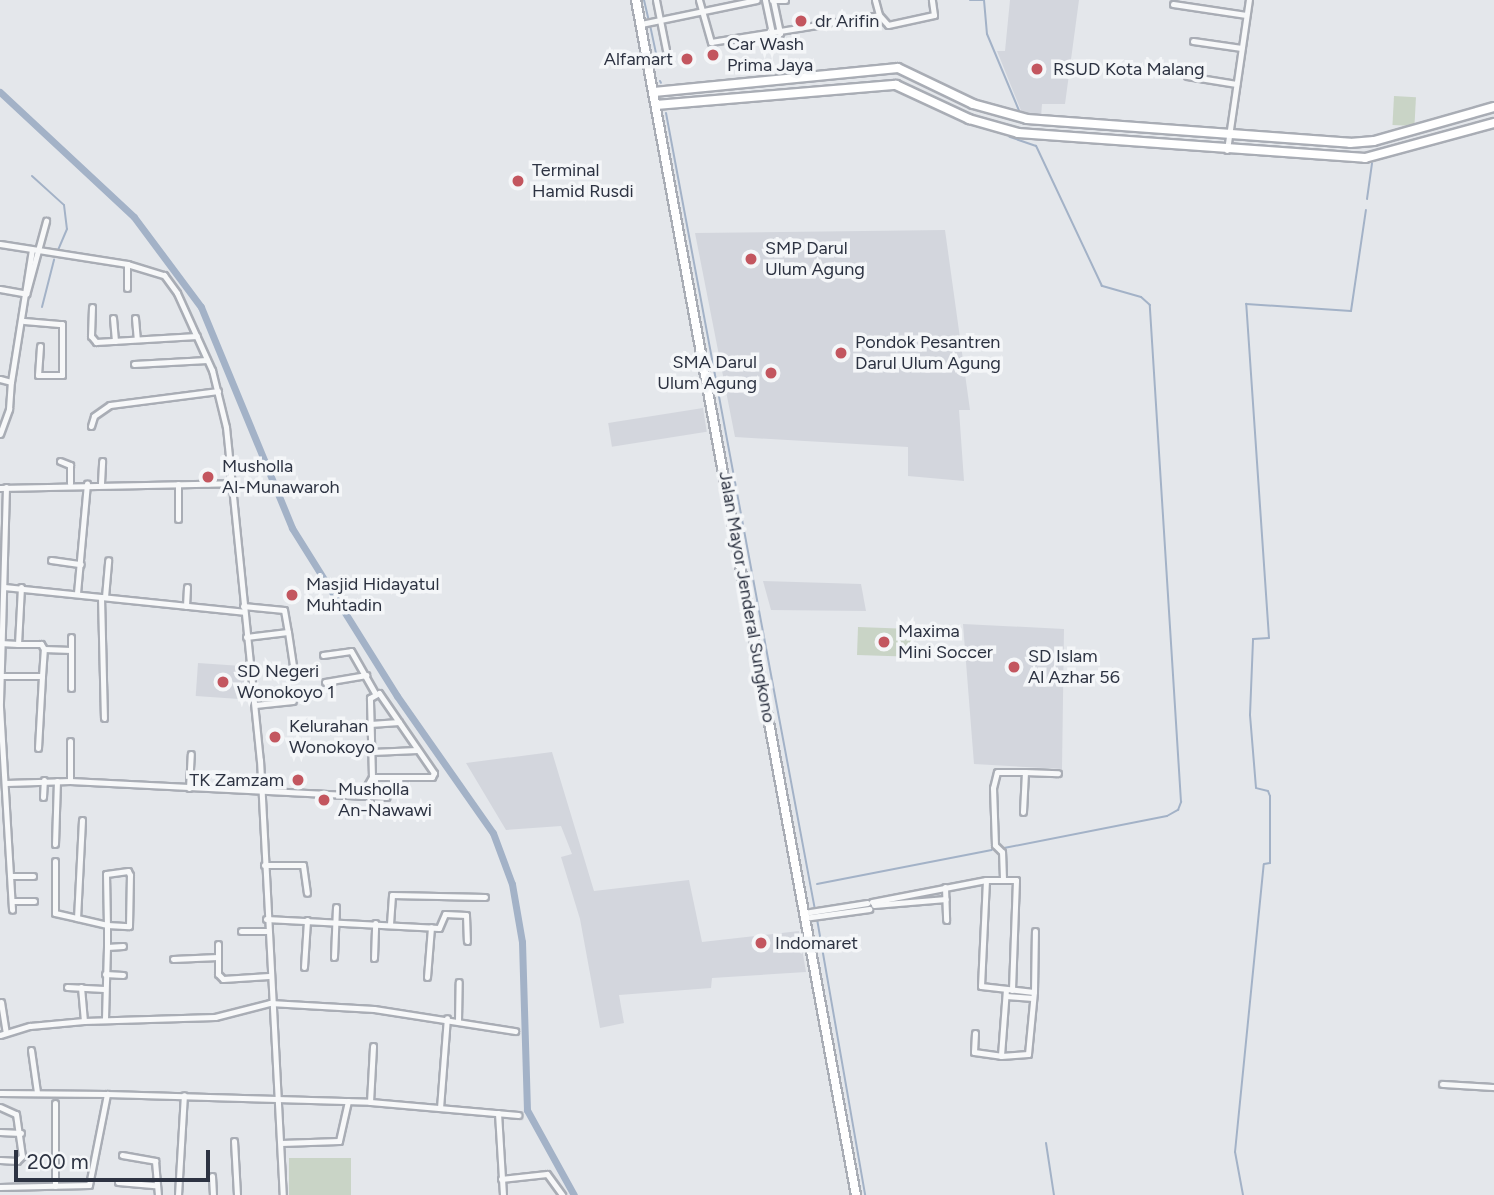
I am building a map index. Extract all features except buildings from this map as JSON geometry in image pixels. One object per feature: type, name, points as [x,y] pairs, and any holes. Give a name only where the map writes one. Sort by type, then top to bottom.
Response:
[{"type":"main road","name":"Jalan Mayor Jenderal Sungkono","points":[[636,0],[812,914],[856,1195]]},
{"type":"main road","points":[[654,92],[894,68],[973,104],[1037,121],[1362,143],[1494,107]]},
{"type":"main road","points":[[656,105],[897,85],[969,119],[1028,135],[1365,158],[1492,124],[1484,110]]},
{"type":"main road","points":[[969,119],[973,104]]},
{"type":"street","points":[[656,0],[666,50]]},
{"type":"street","points":[[699,0],[711,42],[780,33],[878,15]]},
{"type":"street","points":[[640,24],[733,2],[757,0]]},
{"type":"street","points":[[770,0],[772,34]]},
{"type":"street","points":[[770,0],[785,0]]},
{"type":"street","points":[[770,0],[780,33]]},
{"type":"street","points":[[876,0],[878,15],[888,25],[934,15],[932,0]]},
{"type":"street","points":[[1199,8],[1201,0]]},
{"type":"street","points":[[1227,150],[1249,0]]},
{"type":"street","points":[[1173,4],[1246,15]]},
{"type":"street","points":[[1193,41],[1241,48]]},
{"type":"street","points":[[1187,76],[1236,84]]},
{"type":"street","points":[[0,434],[9,409],[11,382],[35,251],[46,221]]},
{"type":"street","points":[[0,244],[157,271],[168,279],[197,335],[218,391],[231,483],[255,705],[262,792],[270,1003],[284,1195]]},
{"type":"street","points":[[127,264],[127,288]]},
{"type":"street","points":[[0,289],[27,292]]},
{"type":"street","points":[[92,307],[93,341],[197,335]]},
{"type":"street","points":[[114,318],[115,341]]},
{"type":"street","points":[[135,318],[137,339]]},
{"type":"street","points":[[24,321],[62,324],[61,375],[37,374],[40,346]]},
{"type":"street","points":[[134,364],[208,360]]},
{"type":"street","points":[[0,379],[11,382]]},
{"type":"street","points":[[91,426],[94,416],[110,405],[218,391]]},
{"type":"street","points":[[0,407],[9,409]]},
{"type":"street","points":[[60,461],[70,465],[70,483]]},
{"type":"street","points":[[101,483],[102,461]]},
{"type":"street","points":[[12,910],[0,708],[0,643],[4,587],[3,487],[70,483],[231,483]]},
{"type":"street","points":[[77,593],[88,483]]},
{"type":"street","points":[[178,484],[178,520]]},
{"type":"street","points":[[51,560],[81,564]]},
{"type":"street","points":[[104,718],[104,597],[108,560]]},
{"type":"street","points":[[4,587],[186,606],[284,610],[294,672]]},
{"type":"street","points":[[18,644],[21,587]]},
{"type":"street","points":[[186,606],[187,587]]},
{"type":"street","points":[[246,637],[288,632]]},
{"type":"street","points":[[71,637],[71,688]]},
{"type":"street","points":[[0,643],[40,644],[44,649],[38,748]]},
{"type":"street","points":[[44,649],[71,650]]},
{"type":"street","points":[[323,655],[351,651],[375,693],[399,722],[434,773],[432,777],[372,777]]},
{"type":"street","points":[[271,673],[309,671]]},
{"type":"street","points":[[325,682],[366,675]]},
{"type":"street","points":[[0,676],[42,676]]},
{"type":"street","points":[[361,796],[372,777],[370,698],[375,693]]},
{"type":"street","points":[[255,705],[293,701]]},
{"type":"street","points":[[370,724],[399,722]]},
{"type":"street","points":[[69,741],[70,781]]},
{"type":"street","points":[[372,752],[418,750]]},
{"type":"street","points":[[189,788],[191,754]]},
{"type":"street","points":[[1023,812],[1025,772]]},
{"type":"street","points":[[1003,878],[1002,853],[995,845],[995,774],[1058,773]]},
{"type":"street","points":[[6,783],[44,780],[387,797]]},
{"type":"street","points":[[43,797],[44,780]]},
{"type":"street","points":[[55,844],[57,781]]},
{"type":"street","points":[[77,918],[82,820]]},
{"type":"street","points":[[55,860],[55,913],[107,925],[129,926],[128,870],[106,871],[107,925],[107,947],[105,1020]]},
{"type":"street","points":[[264,864],[303,865],[307,893]]},
{"type":"street","points":[[10,876],[33,876]]},
{"type":"street","points":[[871,905],[986,880],[1003,878],[1016,883],[1000,1056]]},
{"type":"street","points":[[986,880],[981,986],[1033,995]]},
{"type":"street","points":[[945,887],[946,920]]},
{"type":"street","points":[[390,924],[392,895],[485,897]]},
{"type":"street","points":[[812,914],[871,905],[946,899]]},
{"type":"street","points":[[12,901],[34,901]]},
{"type":"street","points":[[334,957],[336,907]]},
{"type":"street","points":[[267,919],[431,928],[441,927],[444,914],[466,915],[467,942]]},
{"type":"street","points":[[304,967],[307,920]]},
{"type":"street","points":[[374,958],[375,923]]},
{"type":"street","points":[[427,977],[431,928]]},
{"type":"street","points":[[241,931],[266,931]]},
{"type":"street","points":[[975,1033],[974,1052],[1000,1056],[1028,1054],[1035,931]]},
{"type":"street","points":[[218,944],[219,978],[269,976]]},
{"type":"street","points":[[107,947],[124,946]]},
{"type":"street","points":[[173,959],[218,957]]},
{"type":"street","points":[[105,974],[123,975]]},
{"type":"street","points":[[458,1021],[459,982]]},
{"type":"street","points":[[67,987],[104,989]]},
{"type":"street","points":[[81,987],[84,1021]]},
{"type":"street","points":[[1,1002],[3,1034],[84,1021],[215,1017],[270,1003],[447,1018],[515,1031]]},
{"type":"street","points":[[440,1108],[447,1018]]},
{"type":"street","points":[[370,1102],[373,1046]]},
{"type":"street","points":[[31,1050],[37,1092]]},
{"type":"street","points":[[1442,1084],[1494,1087]]},
{"type":"street","points":[[0,1093],[184,1096],[278,1102],[348,1101],[518,1115]]},
{"type":"street","points":[[0,1186],[85,1187],[93,1178],[107,1094]]},
{"type":"street","points":[[178,1195],[184,1096]]},
{"type":"street","points":[[281,1143],[339,1141],[348,1101]]},
{"type":"street","points":[[55,1103],[55,1186]]},
{"type":"street","points":[[0,1107],[16,1114],[21,1133],[21,1159],[0,1160]]},
{"type":"street","points":[[498,1113],[503,1195]]},
{"type":"street","points":[[0,1132],[21,1133]]},
{"type":"street","points":[[234,1141],[237,1195]]},
{"type":"street","points":[[122,1155],[155,1161],[155,1185],[158,1195]]},
{"type":"street","points":[[501,1179],[547,1174],[562,1195]]},
{"type":"street","points":[[212,1176],[213,1195]]},
{"type":"street","points":[[118,1182],[155,1185]]},
{"type":"street","points":[[42,1187],[42,1195]]},
{"type":"shaded area","name":"RSUD Kota Malang","points":[[1010,0],[1079,0],[1065,104],[1042,104],[1041,117],[1022,113],[997,51],[1005,51]]},
{"type":"shaded area","name":"Pondok Pesantren Darul Ulum Agung","points":[[945,230],[970,410],[959,410],[964,481],[908,476],[908,447],[735,437],[695,233]]},
{"type":"shaded area","points":[[703,408],[707,432],[612,447],[608,423]]},
{"type":"shaded area","points":[[763,581],[861,584],[866,611],[771,610]]},
{"type":"shaded area","name":"SD Islam Al Azhar 56","points":[[963,624],[1064,629],[1062,769],[974,764]]},
{"type":"shaded area","name":"SD Negeri Wonokoyo 1","points":[[198,663],[249,667],[247,699],[196,696]]},
{"type":"shaded area","points":[[552,752],[594,891],[689,880],[702,942],[799,931],[806,972],[712,978],[711,988],[619,995],[624,1023],[600,1028],[580,919],[561,857],[572,854],[561,826],[506,830],[466,763]]},
{"type":"green space","points":[[1394,96],[1416,97],[1414,126],[1392,125]]},
{"type":"green space","name":"Maxima Mini Soccer","points":[[858,627],[912,629],[911,657],[857,655]]},
{"type":"green space","points":[[289,1158],[351,1158],[351,1195],[289,1195]]},
{"type":"waterway","points":[[644,0],[648,18]]},
{"type":"waterway","points":[[970,0],[984,0],[987,34],[1020,113]]},
{"type":"waterway","points":[[650,25],[656,53]]},
{"type":"waterway","points":[[0,92],[134,217],[201,307],[292,528],[397,696],[493,833],[512,884],[522,942],[527,1110],[574,1195]]},
{"type":"waterway","points":[[666,113],[815,910]]},
{"type":"waterway","points":[[1004,848],[1167,816],[1178,810],[1181,802],[1150,305],[1141,297],[1102,286],[1036,146],[1010,137]]},
{"type":"waterway","points":[[1367,199],[1372,163]]},
{"type":"waterway","points":[[32,176],[64,205],[67,229],[58,250]]},
{"type":"waterway","points":[[1243,1195],[1235,1152],[1264,864],[1270,863],[1270,796],[1268,791],[1256,788],[1250,715],[1253,639],[1269,638],[1246,304],[1351,311],[1366,210]]},
{"type":"waterway","points":[[42,307],[54,260]]},
{"type":"waterway","points":[[817,884],[992,850]]},
{"type":"waterway","points":[[817,919],[865,1195]]},
{"type":"waterway","points":[[1046,1143],[1054,1195]]},
{"type":"place","name":"dr Arifin","points":[[801,21]]},
{"type":"place","name":"Car Wash Prima Jaya","points":[[713,55]]},
{"type":"place","name":"Alfamart","points":[[687,59]]},
{"type":"place","name":"RSUD Kota Malang","points":[[1037,69]]},
{"type":"place","name":"Terminal Hamid Rusdi","points":[[518,181]]},
{"type":"place","name":"SMP Darul Ulum Agung","points":[[751,259]]},
{"type":"place","name":"Pondok Pesantren Darul Ulum Agung","points":[[841,353]]},
{"type":"place","name":"SMA Darul Ulum Agung","points":[[771,373]]},
{"type":"place","name":"Musholla Al-Munawaroh","points":[[208,477]]},
{"type":"place","name":"Masjid Hidayatul Muhtadin","points":[[292,595]]},
{"type":"place","name":"Maxima Mini Soccer","points":[[884,642]]},
{"type":"place","name":"SD Islam Al Azhar 56","points":[[1014,667]]},
{"type":"place","name":"SD Negeri Wonokoyo 1","points":[[223,682]]},
{"type":"place","name":"Kelurahan Wonokoyo","points":[[275,737]]},
{"type":"place","name":"TK Zamzam","points":[[298,780]]},
{"type":"place","name":"Musholla An-Nawawi","points":[[324,800]]},
{"type":"place","name":"Indomaret","points":[[761,943]]}]
